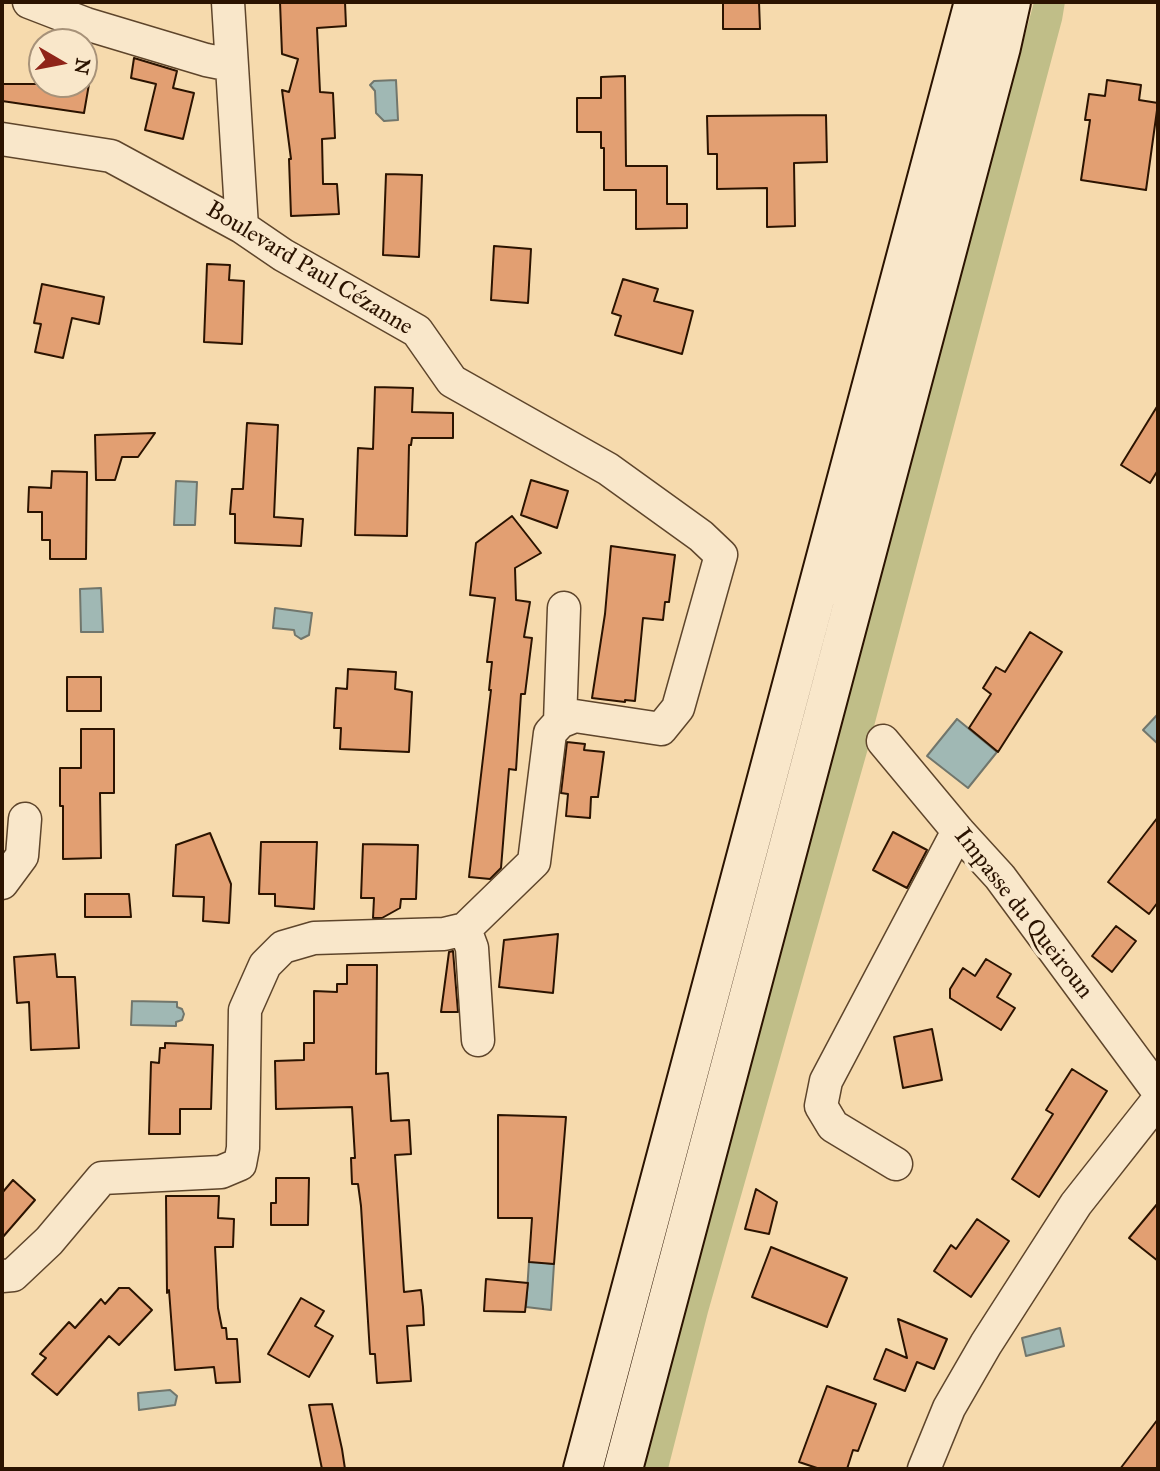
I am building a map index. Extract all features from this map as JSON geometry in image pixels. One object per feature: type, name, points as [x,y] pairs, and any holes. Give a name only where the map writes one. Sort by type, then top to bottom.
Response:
[{"type":"main road","points":[[583,1469],[974,2]]},
{"type":"main road","points":[[623,1469],[998,61],[1011,2]]},
{"type":"street","points":[[29,2],[86,24],[231,65]]},
{"type":"street","points":[[228,2],[242,227]]},
{"type":"street","name":"Boulevard Paul Cézanne","points":[[2,139],[111,156],[242,227],[283,255],[417,331],[452,381],[608,468],[701,536],[721,555],[678,708],[661,729],[575,716],[560,722]]},
{"type":"street","points":[[2,1276],[13,1275],[49,1241],[102,1178],[221,1172],[240,1164],[243,1148],[245,1010],[265,965],[283,947],[314,938],[444,934],[465,929],[534,862],[550,733],[560,722],[564,608]]},
{"type":"street","name":"Impasse du Queiroun","points":[[883,741],[1000,877],[1158,1090]]},
{"type":"street","points":[[2,883],[22,856],[25,819]]},
{"type":"street","points":[[897,1164],[833,1126],[821,1105],[826,1081],[958,831]]},
{"type":"street","points":[[465,929],[472,948],[478,1040]]},
{"type":"street","points":[[924,1469],[949,1408],[986,1345],[1076,1204],[1158,1100]]},
{"type":"shaded area","points":[[1034,2],[1065,2],[1062,20],[869,745],[708,1312],[668,1469],[640,1469],[888,538]]},
{"type":"water","points":[[396,80],[398,120],[384,121],[376,113],[375,91],[370,85],[374,81]]},
{"type":"water","points":[[176,481],[197,482],[195,525],[174,525]]},
{"type":"water","points":[[101,588],[103,632],[81,632],[80,589]]},
{"type":"water","points":[[275,608],[312,613],[309,635],[301,639],[295,635],[294,630],[273,628]]},
{"type":"water","points":[[1158,716],[1158,744],[1143,730]]},
{"type":"water","points":[[957,719],[997,752],[968,788],[927,756]]},
{"type":"water","points":[[132,1001],[177,1002],[177,1007],[182,1009],[184,1014],[182,1020],[176,1022],[176,1026],[131,1025]]},
{"type":"water","points":[[529,1261],[554,1264],[551,1310],[526,1307]]},
{"type":"water","points":[[1060,1328],[1064,1346],[1026,1356],[1022,1338]]},
{"type":"water","points":[[170,1390],[177,1396],[175,1405],[139,1410],[138,1393]]},
{"type":"building","points":[[280,2],[345,2],[346,26],[317,28],[320,92],[333,93],[335,138],[322,139],[323,184],[337,184],[339,214],[291,216],[291,159],[282,90],[289,92],[298,59],[282,54]]},
{"type":"building","points":[[723,2],[759,2],[760,29],[723,29]]},
{"type":"building","points":[[134,58],[177,71],[173,88],[194,93],[183,139],[145,130],[156,84],[131,78]]},
{"type":"building","points":[[625,76],[626,166],[667,166],[667,204],[687,204],[687,228],[636,229],[636,190],[604,190],[604,148],[601,148],[601,132],[577,132],[577,98],[601,98],[601,77]]},
{"type":"building","points":[[1107,80],[1141,85],[1139,100],[1158,103],[1146,190],[1081,180],[1090,120],[1085,120],[1089,94],[1105,96]]},
{"type":"building","points":[[2,84],[28,84],[28,98],[87,98],[84,113],[2,101]]},
{"type":"building","points":[[826,115],[827,162],[794,163],[795,226],[767,227],[767,188],[717,189],[717,154],[708,154],[707,116]]},
{"type":"building","points":[[386,174],[422,175],[419,257],[383,255]]},
{"type":"building","points":[[494,246],[531,249],[528,303],[491,300]]},
{"type":"building","points":[[207,264],[230,265],[229,280],[244,281],[242,344],[204,342]]},
{"type":"building","points":[[623,279],[658,289],[654,301],[693,311],[682,354],[615,335],[621,316],[612,313]]},
{"type":"building","points":[[42,284],[104,297],[99,324],[72,318],[63,358],[35,352],[41,324],[34,323]]},
{"type":"building","points":[[375,387],[413,388],[412,412],[453,413],[453,438],[412,438],[409,445],[407,536],[355,535],[358,448],[373,449]]},
{"type":"building","points":[[1158,405],[1158,470],[1150,483],[1121,465]]},
{"type":"building","points":[[247,423],[278,425],[274,517],[303,519],[301,546],[235,543],[235,514],[230,514],[232,489],[243,489]]},
{"type":"building","points":[[155,433],[138,457],[122,457],[115,480],[96,480],[95,435]]},
{"type":"building","points":[[52,471],[87,472],[86,559],[50,559],[50,540],[42,540],[42,512],[28,512],[29,487],[51,488]]},
{"type":"building","points":[[531,480],[568,491],[557,528],[521,515]]},
{"type":"building","points":[[512,516],[541,553],[515,568],[516,600],[530,602],[524,637],[532,638],[525,694],[521,694],[516,770],[509,769],[501,868],[490,879],[469,877],[491,690],[492,662],[487,662],[495,598],[470,595],[476,543]]},
{"type":"building","points":[[611,546],[675,555],[669,602],[665,602],[663,620],[643,618],[635,701],[592,698],[605,614]]},
{"type":"building","points":[[1030,632],[1062,652],[998,752],[969,728],[991,694],[983,688],[996,667],[1005,672]]},
{"type":"building","points":[[348,669],[396,672],[395,689],[412,692],[409,752],[340,749],[341,728],[334,728],[336,688],[347,689]]},
{"type":"building","points":[[67,677],[101,677],[101,711],[67,711]]},
{"type":"building","points":[[81,729],[114,729],[114,793],[100,793],[101,858],[63,859],[60,768],[81,768]]},
{"type":"building","points":[[567,742],[585,744],[584,750],[604,752],[598,797],[591,797],[590,818],[566,816],[568,794],[561,793]]},
{"type":"building","points":[[1158,817],[1158,902],[1149,914],[1108,882]]},
{"type":"building","points":[[893,832],[927,850],[907,888],[873,870]]},
{"type":"building","points":[[210,833],[231,884],[229,923],[203,921],[204,897],[173,896],[176,845]]},
{"type":"building","points":[[261,842],[317,842],[314,909],[275,906],[275,894],[259,894]]},
{"type":"building","points":[[363,844],[418,845],[416,899],[401,899],[400,908],[382,918],[373,918],[374,898],[361,898]]},
{"type":"building","points":[[85,894],[129,894],[131,917],[85,917]]},
{"type":"building","points":[[1116,926],[1136,941],[1112,972],[1092,956]]},
{"type":"building","points":[[558,934],[553,993],[499,987],[504,940]]},
{"type":"building","points":[[453,951],[458,1012],[441,1012],[449,952]]},
{"type":"building","points":[[55,954],[57,977],[75,977],[79,1048],[31,1050],[29,1002],[17,1003],[14,957]]},
{"type":"building","points":[[986,959],[1011,974],[997,997],[1015,1008],[1001,1030],[950,998],[950,989],[963,968],[975,976]]},
{"type":"building","points":[[347,965],[377,965],[376,1074],[388,1073],[391,1121],[409,1120],[411,1154],[395,1155],[404,1292],[421,1290],[423,1307],[424,1325],[407,1326],[411,1381],[377,1383],[375,1354],[370,1354],[361,1206],[358,1184],[352,1184],[351,1158],[355,1158],[352,1107],[276,1109],[275,1061],[304,1060],[304,1043],[314,1043],[314,991],[337,992],[337,984],[347,984]]},
{"type":"building","points":[[932,1029],[942,1080],[903,1088],[894,1037]]},
{"type":"building","points":[[165,1043],[213,1045],[211,1109],[180,1109],[180,1134],[149,1134],[151,1062],[159,1063],[160,1048],[165,1048]]},
{"type":"building","points":[[1072,1069],[1107,1091],[1039,1197],[1012,1179],[1053,1114],[1046,1110]]},
{"type":"building","points":[[498,1115],[566,1117],[554,1264],[529,1262],[532,1218],[498,1218]]},
{"type":"building","points":[[276,1178],[309,1178],[308,1225],[271,1225],[271,1203],[276,1203]]},
{"type":"building","points":[[13,1180],[35,1200],[2,1238],[2,1193]]},
{"type":"building","points":[[756,1189],[777,1202],[769,1234],[745,1229]]},
{"type":"building","points":[[166,1196],[219,1196],[218,1218],[234,1219],[233,1247],[215,1247],[218,1308],[222,1328],[226,1328],[227,1339],[237,1339],[240,1382],[216,1383],[214,1367],[175,1370],[169,1290],[167,1293]]},
{"type":"building","points":[[1158,1203],[1158,1261],[1129,1238]]},
{"type":"building","points":[[977,1219],[1009,1241],[971,1297],[934,1271],[951,1245],[956,1249]]},
{"type":"building","points":[[771,1247],[847,1278],[827,1327],[752,1297]]},
{"type":"building","points":[[486,1279],[528,1283],[525,1312],[484,1311]]},
{"type":"building","points":[[119,1288],[129,1288],[152,1310],[119,1345],[109,1336],[57,1395],[32,1374],[46,1358],[40,1354],[69,1322],[75,1328],[101,1299],[105,1304]]},
{"type":"building","points":[[301,1298],[324,1311],[315,1326],[333,1336],[309,1377],[268,1354]]},
{"type":"building","points":[[898,1319],[947,1339],[934,1369],[917,1362],[905,1391],[874,1379],[886,1349],[907,1358]]},
{"type":"building","points":[[827,1386],[876,1404],[858,1451],[853,1450],[847,1469],[820,1469],[799,1462]]},
{"type":"building","points":[[332,1404],[345,1469],[322,1469],[309,1405]]},
{"type":"building","points":[[1158,1419],[1158,1469],[1120,1469]]}]
